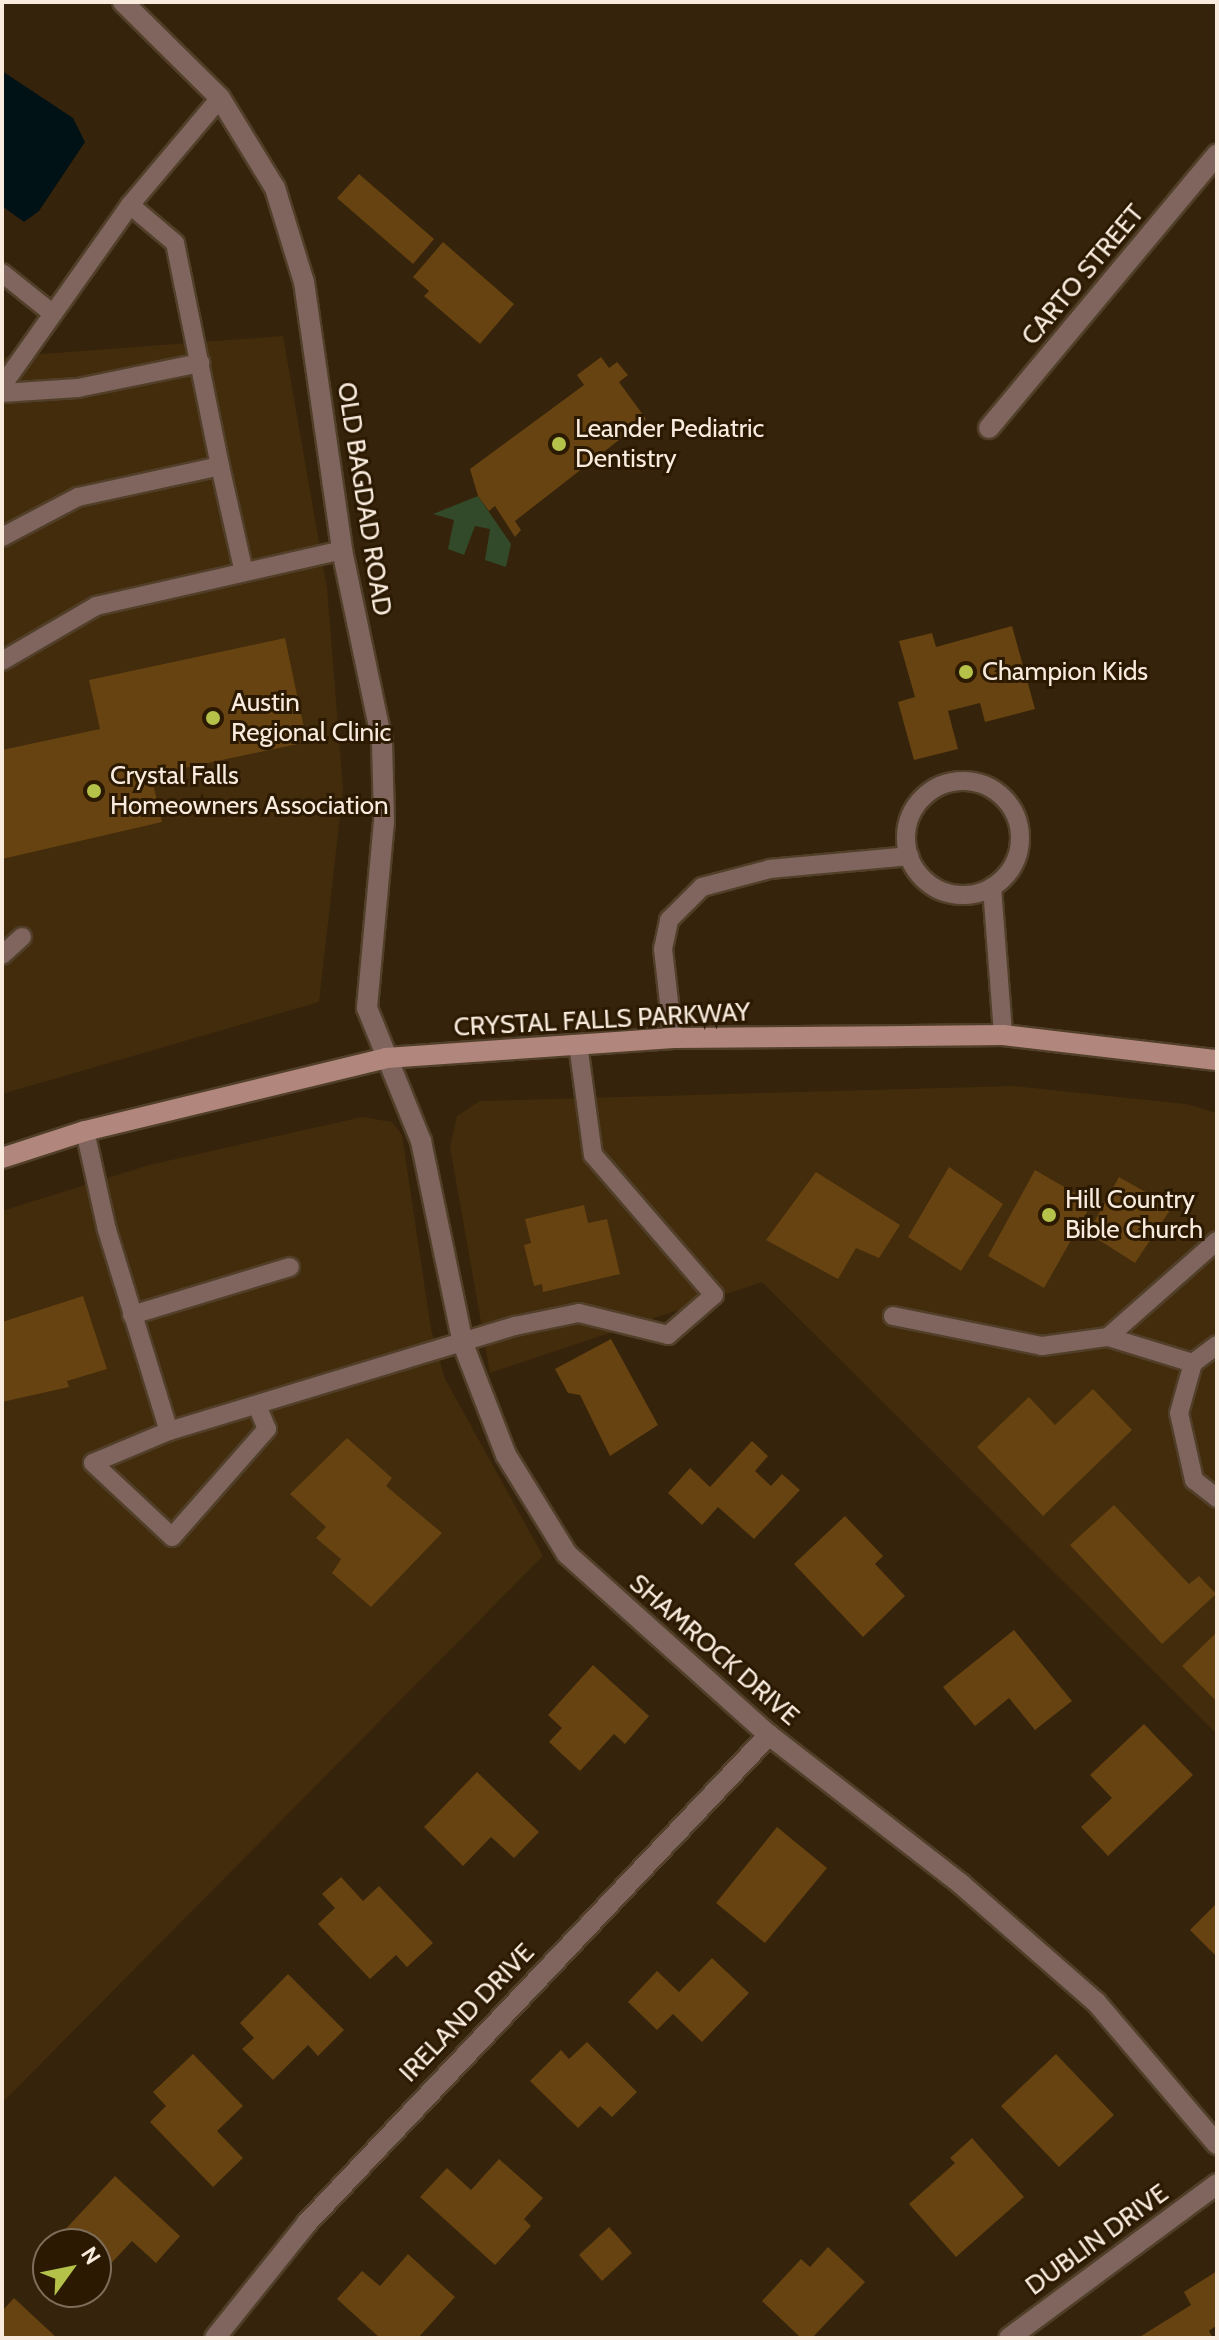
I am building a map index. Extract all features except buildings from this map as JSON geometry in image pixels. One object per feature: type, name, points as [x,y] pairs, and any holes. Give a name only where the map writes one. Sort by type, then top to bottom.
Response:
[{"type":"main road","name":"CRYSTAL FALLS PARKWAY","points":[[2,1158],[85,1131],[386,1058],[673,1038],[1003,1035],[1217,1060]]},
{"type":"street","name":"OLD BAGDAD ROAD","points":[[123,2],[220,98],[275,188],[304,282],[342,550],[382,742],[384,821],[367,1008],[386,1058]]},
{"type":"street","name":"CARTO STREET","points":[[989,428],[1217,154]]},
{"type":"street","name":"SHAMROCK DRIVE","points":[[386,1058],[421,1141],[463,1344],[506,1455],[567,1554],[769,1735],[961,1884],[1096,2002],[1217,2144]]},
{"type":"street","name":"IRELAND DRIVE","points":[[215,2338],[307,2223],[661,1856],[769,1735]]},
{"type":"street","name":"DUBLIN DRIVE","points":[[1009,2338],[1217,2184]]},
{"type":"lane","points":[[2,386],[130,205],[220,98]]},
{"type":"lane","points":[[130,205],[175,243],[243,568]]},
{"type":"lane","points":[[2,273],[52,313]]},
{"type":"lane","points":[[2,393],[78,388],[200,363]]},
{"type":"lane","points":[[2,537],[78,497],[220,466]]},
{"type":"lane","points":[[2,661],[96,606],[243,568],[342,550]]},
{"type":"lane","points":[[946,783],[982,784],[1011,807],[1020,842],[1016,860],[992,887],[973,894],[936,888],[920,876],[909,856],[908,822],[916,804],[946,783]]},
{"type":"lane","points":[[673,1038],[663,949],[669,920],[702,887],[770,869],[909,856]]},
{"type":"lane","points":[[992,887],[1003,1035]]},
{"type":"lane","points":[[2,955],[22,937]]},
{"type":"lane","points":[[257,1405],[267,1429],[172,1537],[93,1463],[169,1431],[515,1326],[579,1313],[668,1335],[714,1295],[593,1155],[578,1044]]},
{"type":"lane","points":[[85,1131],[132,1315],[169,1431]]},
{"type":"lane","points":[[1108,1337],[1217,1241]]},
{"type":"lane","points":[[132,1315],[290,1267]]},
{"type":"lane","points":[[893,1316],[1042,1346],[1108,1337],[1193,1363]]},
{"type":"lane","points":[[1217,1345],[1193,1363],[1179,1413],[1194,1480],[1217,1498]]},
{"type":"shaded area","points":[[2,71],[73,118],[85,142],[39,211],[24,222],[2,206]]},
{"type":"shaded area","points":[[283,336],[327,588],[343,789],[319,1002],[2,1094],[2,357]]},
{"type":"shaded area","points":[[1014,1086],[1186,1104],[1217,1113],[1217,1734],[762,1282],[490,1373],[450,1147],[457,1116],[480,1101]]},
{"type":"shaded area","points":[[362,1117],[392,1122],[402,1135],[431,1329],[445,1379],[543,1556],[2,2103],[2,1211],[149,1165]]},
{"type":"green space","points":[[478,496],[511,544],[506,567],[485,560],[490,529],[475,526],[464,555],[448,549],[454,520],[433,514]]},
{"type":"place","name":"Leander Pediatric Dentistry","points":[[559,444]]},
{"type":"place","name":"Champion Kids","points":[[966,672]]},
{"type":"place","name":"Austin Regional Clinic","points":[[213,718]]},
{"type":"place","name":"Crystal Falls Homeowners Association","points":[[94,791]]},
{"type":"place","name":"Hill Country Bible Church","points":[[1049,1215]]}]
